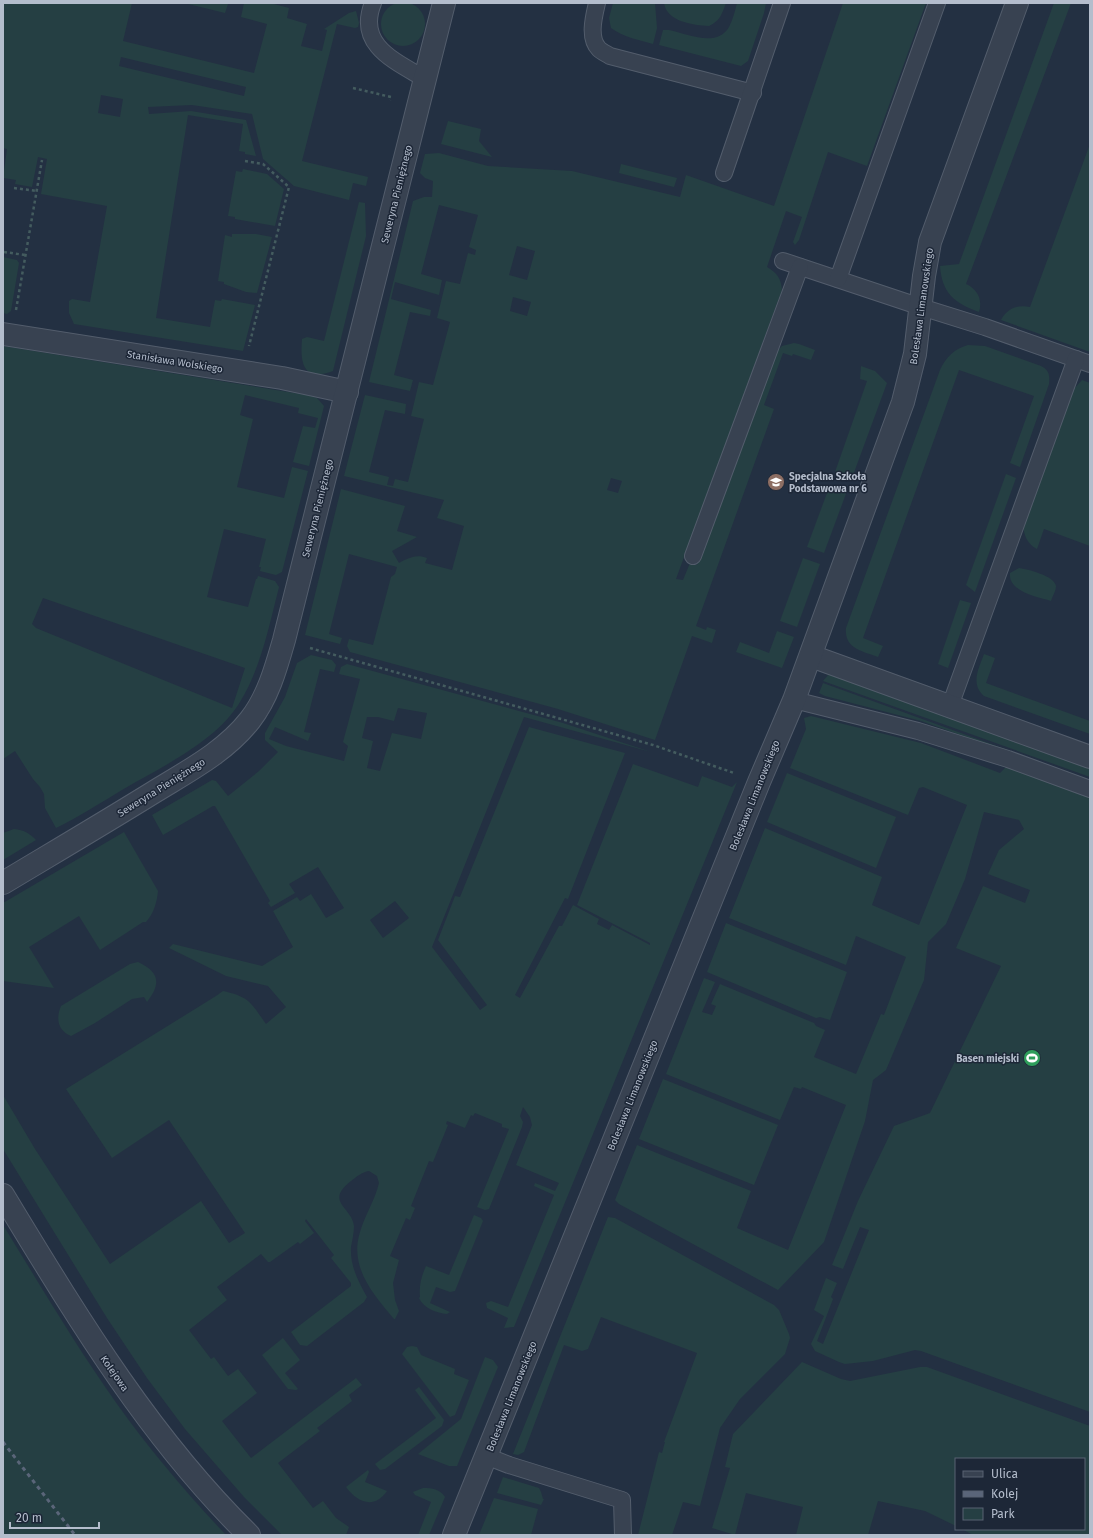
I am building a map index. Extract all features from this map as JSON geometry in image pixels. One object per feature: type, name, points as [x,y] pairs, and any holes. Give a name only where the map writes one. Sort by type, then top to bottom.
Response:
[{"type":"street","name":"Seweryna Pieniężnego","points":[[3,883],[202,763],[235,736],[257,711],[270,683],[284,640],[444,3]]},
{"type":"street","name":"Bolesława Limanowskiego","points":[[454,1535],[811,656],[903,402],[915,354],[924,276],[930,242],[1017,3]]},
{"type":"street","name":"Stanisława Wolskiego","points":[[3,334],[253,373],[346,392]]},
{"type":"street","points":[[811,656],[1090,757]]},
{"type":"street","name":"Kolejowa","points":[[3,1195],[97,1346],[139,1407],[189,1471],[249,1535]]},
{"type":"lane","points":[[373,3],[370,10],[369,22],[374,42],[383,52],[394,60],[425,79]]},
{"type":"lane","points":[[597,3],[594,17],[593,35],[598,48],[610,56],[753,93]]},
{"type":"lane","points":[[724,174],[753,93],[782,3]]},
{"type":"lane","points":[[838,279],[937,3]]},
{"type":"lane","points":[[783,261],[921,307],[985,326],[1083,361],[950,706]]},
{"type":"lane","points":[[693,556],[800,267]]},
{"type":"lane","points":[[794,700],[918,731],[1008,759],[1090,789]]},
{"type":"lane","points":[[486,1456],[509,1465],[622,1500],[623,1535]]},
{"type":"path","points":[[353,88],[391,97],[389,105]]},
{"type":"path","points":[[16,313],[42,160]]},
{"type":"path","points":[[245,161],[263,164],[288,187],[248,349]]},
{"type":"path","points":[[14,188],[37,191]]},
{"type":"path","points":[[4,252],[26,256]]},
{"type":"path","points":[[307,647],[645,743],[760,782]]},
{"type":"green space","points":[[399,2],[407,2],[419,8],[425,20],[425,28],[419,40],[407,46],[399,46],[387,40],[381,28],[381,20],[387,8]]},
{"type":"green space","points":[[3,3],[132,3],[123,41],[254,73],[267,24],[241,17],[244,3],[270,3],[289,8],[287,18],[307,24],[301,46],[322,51],[327,30],[324,29],[349,13],[356,11],[359,23],[358,27],[355,28],[337,24],[302,161],[368,177],[366,186],[353,183],[349,200],[294,186],[263,159],[252,114],[192,105],[148,107],[149,114],[191,111],[246,120],[256,156],[239,151],[243,124],[188,115],[156,318],[210,327],[215,300],[221,301],[222,299],[255,305],[243,351],[74,324],[69,313],[69,301],[72,299],[90,302],[107,206],[41,194],[47,159],[38,157],[32,187],[15,184],[16,180],[3,178],[7,149],[3,148]],"holes":[[[121,57],[246,87],[244,96],[119,66]],[[101,95],[123,99],[120,117],[98,113]]]},
{"type":"green space","points":[[184,3],[222,3],[228,4],[225,13]]},
{"type":"green space","points":[[613,3],[655,3],[657,28],[653,44],[626,36],[611,28],[609,18]]},
{"type":"green space","points":[[664,3],[726,3],[722,14],[713,24],[709,26],[696,25],[675,18],[666,9]]},
{"type":"green space","points":[[737,3],[766,3],[748,61],[741,66],[659,45],[663,30],[669,30],[702,38],[717,37],[724,33],[729,27]]},
{"type":"green space","points":[[843,3],[926,3],[867,166],[828,152],[799,240],[795,245],[793,242],[802,217],[786,211],[767,267],[778,276],[781,282],[782,290],[676,579],[683,580],[690,563],[697,565],[757,399],[776,352],[782,346],[794,343],[815,350],[811,360],[793,354],[792,356],[783,353],[764,405],[774,409],[696,626],[706,630],[707,627],[716,630],[712,643],[692,636],[655,740],[558,709],[350,652],[347,646],[349,639],[373,645],[391,577],[395,574],[397,567],[349,554],[329,634],[342,638],[340,644],[305,635],[341,489],[405,506],[397,531],[417,537],[392,551],[399,563],[419,556],[427,558],[425,563],[452,570],[464,526],[437,518],[444,500],[344,476],[365,395],[406,404],[405,414],[385,410],[369,472],[389,477],[387,485],[393,486],[395,479],[408,482],[424,419],[411,416],[419,382],[433,385],[450,322],[437,318],[446,281],[460,284],[468,253],[475,255],[476,250],[469,247],[478,215],[439,205],[421,274],[442,280],[439,295],[395,282],[391,299],[431,310],[430,316],[410,312],[394,375],[413,380],[410,391],[369,382],[413,201],[424,197],[432,197],[433,181],[425,178],[420,173],[425,154],[439,153],[488,166],[572,171],[680,197],[686,175],[774,206]],"holes":[[[517,246],[535,251],[527,280],[509,275]],[[513,297],[531,302],[527,316],[510,311]],[[611,478],[622,481],[618,493],[607,490]]]},
{"type":"green space","points":[[1054,3],[1071,3],[966,284],[976,292],[980,299],[979,312],[956,301],[951,296],[943,283],[940,266],[959,264]]},
{"type":"green space","points":[[448,121],[481,129],[479,141],[492,157],[441,144]]},
{"type":"green space","points":[[1090,144],[1090,352],[1001,320],[1007,312],[1014,308],[1021,306],[1030,307]]},
{"type":"green space","points":[[621,164],[677,178],[674,187],[619,173]]},
{"type":"green space","points":[[243,169],[267,174],[284,189],[275,226],[235,219],[235,217],[228,216],[236,171],[242,172]]},
{"type":"green space","points":[[359,202],[365,203],[366,236],[333,371],[323,374],[315,374],[309,372],[303,363],[302,339],[307,337],[324,341]]},
{"type":"green space","points":[[232,234],[256,234],[272,237],[257,293],[246,292],[224,284],[224,282],[218,281],[225,235],[232,237]]},
{"type":"green space","points":[[3,257],[17,260],[19,263],[11,311],[7,314],[3,313]]},
{"type":"green space","points":[[968,345],[985,346],[1041,366],[1046,369],[1048,373],[1049,384],[1020,467],[1010,463],[1034,396],[959,370],[863,638],[883,646],[878,657],[861,651],[851,645],[846,635],[846,628],[940,370],[951,354]]},
{"type":"green space","points":[[3,346],[307,395],[317,398],[324,406],[309,466],[293,462],[303,426],[315,428],[318,418],[298,413],[299,408],[245,395],[240,415],[253,419],[237,487],[284,498],[292,467],[308,471],[282,572],[276,575],[260,571],[261,567],[259,567],[266,539],[224,529],[207,597],[248,607],[258,576],[275,581],[279,587],[268,632],[254,675],[240,702],[230,716],[202,741],[170,763],[56,828],[45,808],[44,794],[15,751],[3,759]],"holes":[[[43,598],[245,668],[232,708],[36,628],[32,624]]]},
{"type":"green space","points":[[861,366],[875,371],[887,383],[852,478],[835,472],[867,381],[860,379]]},
{"type":"green space","points":[[1082,380],[1090,383],[1090,546],[1044,529],[1037,549],[1031,545],[1027,539],[1023,525],[1073,390]]},
{"type":"green space","points":[[1006,474],[1016,478],[975,592],[966,585]]},
{"type":"green space","points":[[830,485],[847,491],[824,553],[807,547]]},
{"type":"green space","points":[[803,558],[820,564],[797,627],[780,621]]},
{"type":"green space","points":[[1019,568],[1046,576],[1054,582],[1056,588],[1051,601],[1025,593],[1014,585],[1010,573]]},
{"type":"green space","points":[[960,600],[971,603],[948,668],[938,664]]},
{"type":"green space","points":[[777,631],[794,637],[782,668],[736,652],[740,642],[769,653]]},
{"type":"green space","points":[[984,654],[995,658],[986,683],[1090,721],[1090,734],[984,696],[977,686],[977,676]]},
{"type":"green space","points":[[311,655],[332,660],[336,665],[334,672],[320,669],[304,732],[311,733],[308,741],[275,727],[269,739],[286,746],[344,761],[348,746],[343,742],[360,679],[339,674],[341,667],[347,664],[563,723],[651,752],[524,717],[432,947],[480,1010],[487,1005],[438,940],[455,896],[460,897],[529,727],[625,753],[568,899],[565,898],[515,995],[520,998],[559,926],[562,926],[573,905],[599,919],[597,924],[609,930],[612,925],[650,945],[650,943],[577,905],[633,764],[698,787],[702,776],[732,787],[737,782],[514,1327],[504,1328],[508,1318],[487,1308],[486,1303],[491,1301],[508,1307],[554,1195],[534,1186],[535,1183],[555,1191],[559,1183],[516,1165],[532,1125],[530,1117],[523,1107],[520,1116],[523,1122],[522,1127],[489,1209],[485,1210],[477,1207],[509,1129],[502,1127],[502,1124],[475,1113],[473,1116],[471,1115],[465,1128],[447,1121],[446,1124],[448,1125],[433,1162],[429,1161],[411,1206],[415,1208],[410,1220],[406,1218],[390,1256],[399,1260],[393,1283],[395,1300],[399,1311],[395,1319],[371,1290],[360,1268],[358,1257],[357,1245],[360,1232],[379,1183],[377,1176],[369,1171],[357,1176],[343,1188],[340,1194],[342,1204],[352,1219],[354,1226],[351,1254],[353,1267],[367,1297],[364,1302],[307,1346],[300,1345],[291,1332],[351,1286],[351,1283],[331,1258],[334,1255],[306,1219],[305,1221],[314,1233],[300,1244],[298,1242],[270,1262],[268,1262],[261,1254],[217,1287],[227,1300],[189,1330],[211,1359],[214,1357],[228,1376],[238,1369],[257,1393],[222,1421],[251,1458],[356,1378],[362,1385],[349,1395],[352,1401],[317,1428],[320,1431],[278,1463],[313,1508],[323,1501],[336,1518],[349,1527],[346,1535],[282,1535],[244,1497],[185,1429],[147,1378],[107,1318],[3,1149],[3,1095],[35,1149],[110,1264],[201,1201],[229,1243],[245,1233],[169,1120],[112,1158],[66,1089],[223,991],[232,993],[249,1002],[266,1024],[286,1007],[268,986],[226,976],[169,948],[173,944],[262,966],[293,947],[273,911],[297,897],[300,901],[311,894],[326,918],[344,908],[318,867],[289,884],[295,893],[271,907],[268,903],[270,901],[215,806],[163,835],[152,815],[212,780],[216,781],[228,796],[259,771],[278,752],[265,740],[265,733],[285,697],[297,663]],"holes":[[[398,708],[427,713],[421,739],[392,733],[380,771],[367,768],[373,741],[362,738],[367,717],[378,717],[394,721]],[[395,901],[409,918],[383,938],[370,920]]]},
{"type":"green space","points":[[829,674],[1090,768],[1090,777],[823,681]]},
{"type":"green space","points":[[823,683],[1090,781],[921,721],[825,696],[819,693]]},
{"type":"green space","points":[[811,716],[921,743],[1000,773],[1005,768],[1011,768],[1090,797],[1090,1412],[921,1351],[915,1350],[873,1361],[845,1364],[815,1351],[811,1344],[824,1316],[814,1310],[826,1278],[837,1283],[831,1297],[833,1299],[817,1341],[823,1344],[869,1230],[860,1227],[843,1269],[832,1265],[858,1201],[894,1126],[930,1113],[1001,966],[956,948],[983,886],[1025,903],[1030,890],[988,874],[999,850],[1024,829],[1019,820],[984,812],[965,879],[946,924],[928,942],[924,980],[886,1070],[873,1080],[865,1121],[824,1242],[778,1290],[619,1204],[615,1200],[637,1145],[751,1191],[737,1228],[788,1250],[846,1105],[802,1087],[801,1089],[794,1087],[780,1120],[666,1074],[704,978],[715,982],[702,1012],[712,1015],[716,1006],[711,1004],[720,984],[814,1023],[816,1026],[825,1030],[814,1057],[856,1074],[881,1014],[884,1015],[906,957],[856,936],[846,965],[729,918],[765,828],[882,877],[872,905],[919,925],[967,805],[923,787],[919,788],[908,815],[790,768],[806,729],[804,718]]},
{"type":"green space","points":[[787,773],[896,817],[876,868],[767,822]]},
{"type":"green space","points":[[14,829],[26,832],[36,840],[3,860],[3,833]]},
{"type":"green space","points":[[124,832],[158,891],[155,907],[146,922],[143,922],[100,950],[79,916],[29,947],[54,988],[3,981],[3,903]]},
{"type":"green space","points":[[726,923],[847,972],[830,1020],[820,1017],[816,1018],[707,972]]},
{"type":"green space","points":[[138,962],[151,970],[156,979],[155,990],[147,1002],[144,997],[132,999],[95,1023],[71,1036],[60,1027],[58,1015],[61,1006],[130,964]]},
{"type":"green space","points":[[663,1079],[778,1125],[754,1185],[639,1139]]},
{"type":"green space","points":[[474,1215],[481,1218],[483,1221],[455,1291],[450,1292],[436,1287],[430,1303],[450,1312],[447,1314],[435,1311],[424,1305],[419,1298],[424,1270],[426,1266],[449,1275]]},
{"type":"green space","points":[[608,1217],[615,1218],[774,1305],[779,1310],[790,1338],[785,1354],[740,1399],[720,1428],[700,1506],[683,1502],[672,1535],[638,1535],[659,1452],[662,1453],[664,1442],[697,1353],[601,1317],[588,1349],[582,1351],[564,1345],[524,1452],[518,1455],[513,1454]]},
{"type":"green space","points":[[3,1225],[73,1338],[117,1404],[169,1471],[226,1535],[3,1535]]},
{"type":"green space","points":[[283,1338],[300,1360],[285,1373],[298,1389],[296,1390],[288,1389],[262,1355]]},
{"type":"green space","points":[[407,1347],[417,1347],[421,1355],[455,1369],[454,1374],[469,1380],[455,1415],[450,1417],[402,1354]]},
{"type":"green space","points":[[485,1357],[493,1360],[498,1367],[457,1466],[449,1466],[418,1454],[461,1419]]},
{"type":"green space","points":[[802,1362],[841,1379],[850,1381],[920,1367],[927,1367],[1090,1426],[1090,1535],[973,1535],[964,1530],[1085,1530],[1085,1458],[955,1458],[955,1526],[925,1511],[878,1501],[868,1535],[796,1535],[803,1507],[746,1493],[735,1535],[712,1528],[730,1468],[725,1467],[733,1434]]},
{"type":"green space","points":[[419,1387],[444,1420],[442,1426],[385,1469],[380,1470],[375,1464],[436,1418],[415,1390]]},
{"type":"green space","points":[[368,1470],[369,1472],[365,1482],[387,1491],[382,1497],[371,1502],[366,1502],[355,1497],[346,1487]]},
{"type":"green space","points":[[503,1477],[539,1488],[544,1499],[541,1505],[497,1493]]},
{"type":"green space","points":[[423,1488],[430,1488],[441,1492],[445,1497],[429,1535],[418,1535],[431,1502],[415,1495],[413,1492]]},
{"type":"green space","points":[[494,1498],[538,1509],[531,1535],[479,1535]]},
{"type":"railway","points":[[3,1442],[75,1535]]},
{"type":"place","name":"Specjalna Szkoła Podstawowa nr 6","points":[[776,482]]},
{"type":"place","name":"Basen miejski","points":[[1032,1058]]}]
